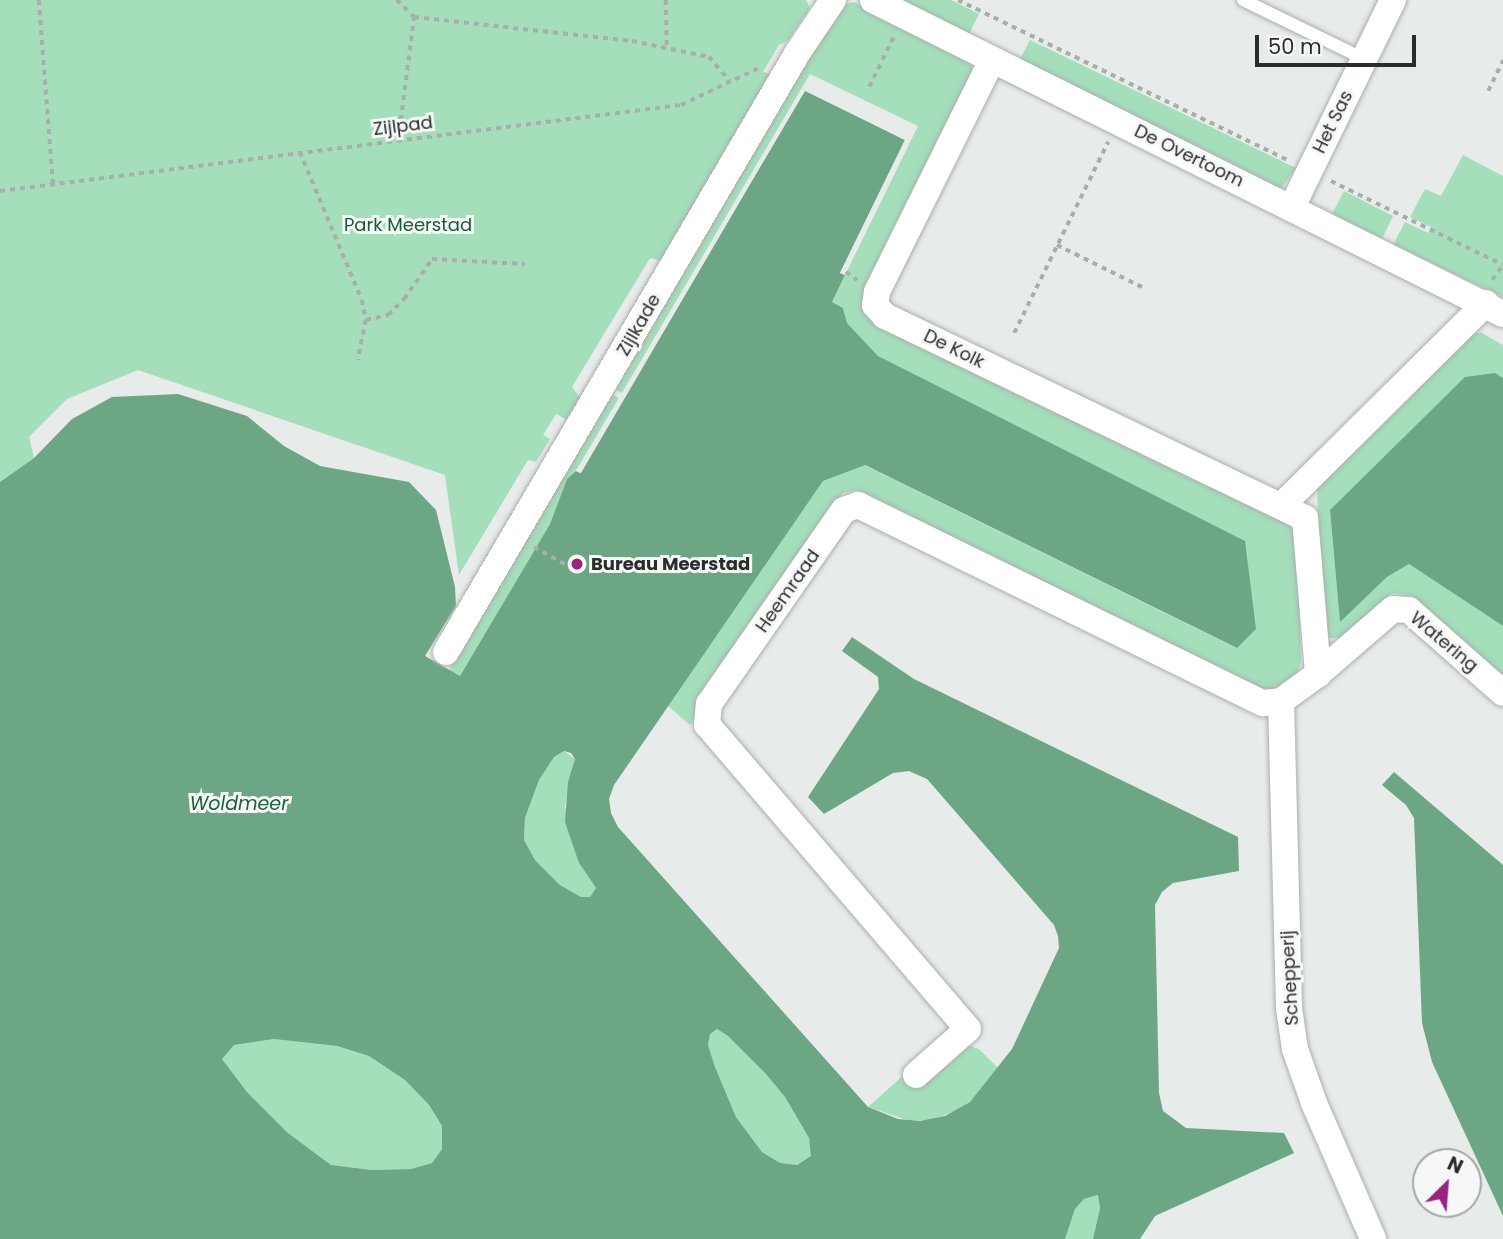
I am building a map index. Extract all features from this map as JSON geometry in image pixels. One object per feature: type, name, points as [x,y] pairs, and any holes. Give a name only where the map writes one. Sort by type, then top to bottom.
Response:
[{"type":"street","name":"Zijlkade","points":[[446,652],[799,52],[833,0]]},
{"type":"street","name":"De Overtoom","points":[[873,0],[1494,309]]},
{"type":"street","name":"Het Sas","points":[[1292,207],[1393,0]]},
{"type":"street","name":"De Kolk","points":[[992,60],[877,292],[875,305],[885,316],[1305,518],[1318,674]]},
{"type":"street","points":[[1282,505],[1494,309]]},
{"type":"street","name":"Heemraad","points":[[916,1075],[968,1029],[707,725],[709,705],[844,510],[858,505],[1263,702],[1281,701]]},
{"type":"street","name":"Watering","points":[[1318,674],[1394,610],[1409,610],[1503,693]]},
{"type":"street","points":[[1281,701],[1318,674]]},
{"type":"street","name":"Schepperij","points":[[1281,701],[1289,1008],[1295,1049],[1314,1103],[1373,1239]]},
{"type":"lane","points":[[1243,0],[1364,59]]},
{"type":"path","points":[[39,0],[54,183]]},
{"type":"path","points":[[397,0],[414,17],[632,41],[709,57],[730,81]]},
{"type":"path","points":[[666,0],[667,48]]},
{"type":"path","points":[[958,0],[1503,265]]},
{"type":"path","points":[[398,141],[414,17]]},
{"type":"path","points":[[869,87],[895,34]]},
{"type":"path","name":"Zijlpad","points":[[0,191],[681,105],[799,52]]},
{"type":"path","points":[[1488,91],[1503,60]]},
{"type":"path","points":[[1014,334],[1118,122]]},
{"type":"path","points":[[300,152],[362,300],[366,320],[358,360]]},
{"type":"path","points":[[1057,245],[1146,289]]},
{"type":"path","points":[[366,320],[388,315],[404,299],[432,259],[525,264]]},
{"type":"path","points":[[535,547],[566,565]]},
{"type":"green space","name":"Park Meerstad","points":[[0,0],[806,0],[810,8],[788,40],[779,45],[763,72],[772,74],[666,262],[650,258],[572,387],[584,403],[571,422],[556,414],[543,435],[550,439],[536,462],[528,460],[459,575],[445,475],[138,370],[67,399],[29,437],[34,458],[0,482]]},
{"type":"green space","points":[[894,0],[951,0],[979,14],[968,36]]},
{"type":"green space","points":[[854,2],[966,55],[972,68],[972,75],[864,294],[1284,521],[1293,530],[1298,545],[1301,663],[1295,678],[1281,688],[1267,690],[1226,674],[856,490],[843,493],[834,503],[705,697],[690,725],[668,706],[823,481],[864,465],[1236,648],[878,356],[847,323],[843,308],[832,302],[918,126],[810,74],[622,393],[611,387],[841,5]]},
{"type":"green space","points":[[1030,40],[1296,168],[1280,190],[1019,61]]},
{"type":"green space","points":[[1463,155],[1503,176],[1503,297],[1393,245],[1405,222],[1428,233],[1431,227],[1410,217],[1425,189],[1441,196]]},
{"type":"green space","points":[[1344,191],[1393,216],[1382,239],[1332,214]]},
{"type":"green space","points":[[1467,333],[1482,333],[1503,345],[1503,378],[1495,373],[1330,510],[1340,621],[1387,577],[1409,564],[1503,626],[1503,676],[1411,596],[1392,593],[1344,638],[1331,638],[1321,629],[1317,481]]},
{"type":"green space","points":[[608,392],[619,398],[576,471],[567,479],[550,524],[460,676],[450,671],[451,661]]},
{"type":"green space","points":[[564,751],[575,759],[565,806],[579,863],[596,888],[590,897],[581,897],[560,885],[535,860],[524,840],[525,818],[539,780],[554,757]]},
{"type":"green space","points":[[717,1029],[728,1036],[766,1074],[785,1097],[809,1138],[812,1156],[797,1165],[780,1163],[762,1152],[736,1117],[715,1067],[708,1045],[710,1034]]},
{"type":"green space","points":[[274,1039],[337,1046],[369,1056],[405,1080],[429,1105],[442,1126],[442,1149],[432,1163],[412,1169],[372,1170],[331,1165],[288,1133],[247,1092],[222,1059],[234,1045]]},
{"type":"green space","points":[[967,1045],[979,1049],[998,1068],[979,1095],[958,1110],[931,1120],[910,1121],[868,1107],[905,1074]]},
{"type":"green space","points":[[1099,1195],[1100,1208],[1093,1239],[1065,1239],[1075,1209],[1084,1199]]},
{"type":"water","name":"Woldmeer","points":[[805,90],[905,140],[840,273],[845,275],[832,302],[843,308],[847,323],[878,356],[1245,541],[1256,629],[1237,648],[865,465],[823,481],[614,785],[609,799],[611,813],[618,827],[868,1107],[898,1119],[920,1121],[945,1116],[970,1102],[1012,1049],[1059,948],[1058,936],[1054,925],[927,779],[909,771],[893,773],[824,814],[808,797],[879,689],[878,677],[842,651],[852,637],[914,679],[1238,837],[1239,871],[1173,883],[1162,892],[1155,905],[1159,1093],[1163,1111],[1186,1128],[1284,1133],[1294,1153],[1155,1216],[1140,1239],[1093,1239],[1100,1208],[1098,1195],[1084,1199],[1075,1209],[1065,1239],[0,1239],[0,482],[34,458],[72,419],[112,397],[178,394],[247,416],[284,446],[320,466],[409,482],[436,510],[455,587],[456,606],[425,656],[460,676],[550,524],[567,479],[576,471],[581,473]],"holes":[[[564,751],[571,753],[575,759],[568,782],[565,822],[579,863],[596,888],[590,897],[581,897],[560,885],[535,860],[524,840],[525,818],[539,780],[554,757]],[[717,1029],[728,1036],[766,1074],[785,1097],[809,1138],[811,1156],[797,1165],[780,1163],[762,1152],[736,1117],[708,1045],[710,1034]],[[274,1039],[337,1046],[369,1056],[405,1080],[429,1105],[442,1126],[442,1149],[432,1163],[411,1169],[372,1170],[331,1165],[288,1133],[247,1092],[222,1059],[234,1045]]]},
{"type":"water","points":[[1495,373],[1503,378],[1503,626],[1409,564],[1387,577],[1340,622],[1330,510],[1465,377]]},
{"type":"water","points":[[1394,772],[1503,865],[1503,1216],[1482,1170],[1482,1148],[1472,1148],[1432,1062],[1422,1023],[1414,818],[1406,805],[1382,785]]},
{"type":"pier","points":[[807,87],[908,139],[845,275],[840,273],[905,140],[805,91],[580,473],[576,471],[802,89]]},
{"type":"place","name":"Bureau Meerstad","points":[[577,564]]}]
